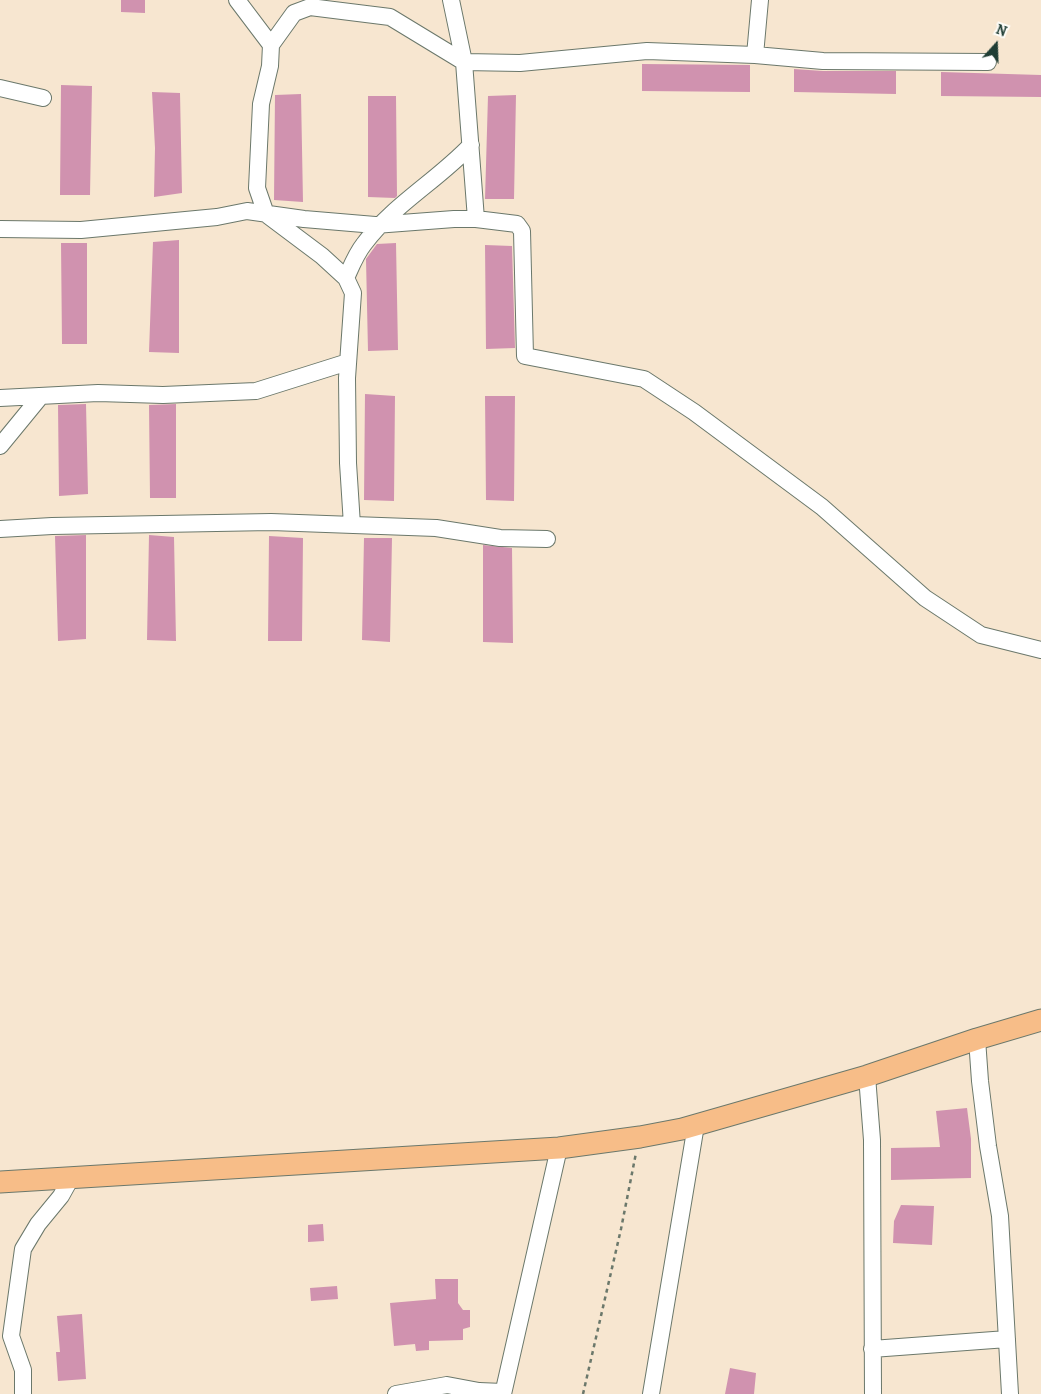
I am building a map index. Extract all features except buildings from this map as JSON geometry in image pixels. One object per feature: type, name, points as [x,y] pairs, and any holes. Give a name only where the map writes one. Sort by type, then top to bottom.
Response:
[{"type":"main road","points":[[0,1182],[559,1148],[640,1137],[696,1124],[867,1076],[977,1039],[1041,1020]]},
{"type":"street","points":[[238,0],[271,45]]},
{"type":"street","points":[[451,0],[464,62],[476,219]]},
{"type":"street","points":[[755,55],[760,0]]},
{"type":"street","points":[[352,525],[348,463],[348,362],[353,293],[346,278],[322,256],[266,214],[257,188],[261,104],[270,66],[271,45],[294,13],[310,7],[390,17],[464,62],[520,63],[647,51],[755,55],[823,61],[988,62]]},
{"type":"street","points":[[0,88],[43,98]]},
{"type":"street","points":[[346,278],[363,245],[382,224],[457,160],[471,145]]},
{"type":"street","points":[[0,229],[81,230],[217,217],[247,211],[304,219],[382,224],[454,218],[517,224],[522,231],[525,356],[644,379],[694,412],[822,507],[933,603],[981,635],[1041,650]]},
{"type":"street","points":[[0,398],[98,393],[163,395],[256,391],[348,362]]},
{"type":"street","points":[[0,446],[41,396]]},
{"type":"street","points":[[0,529],[52,526],[271,522],[436,528],[500,538],[547,539]]},
{"type":"street","points":[[977,1039],[987,1137],[1000,1216],[1010,1394]]},
{"type":"street","points":[[867,1076],[872,1140],[873,1394]]},
{"type":"street","points":[[651,1394],[696,1124]]},
{"type":"street","points":[[396,1394],[447,1385],[503,1393],[559,1148]]},
{"type":"street","points":[[22,1394],[23,1370],[11,1336],[22,1249],[38,1224],[61,1196],[71,1178]]},
{"type":"street","points":[[872,1348],[1007,1339]]},
{"type":"path","points":[[583,1394],[640,1137]]}]
